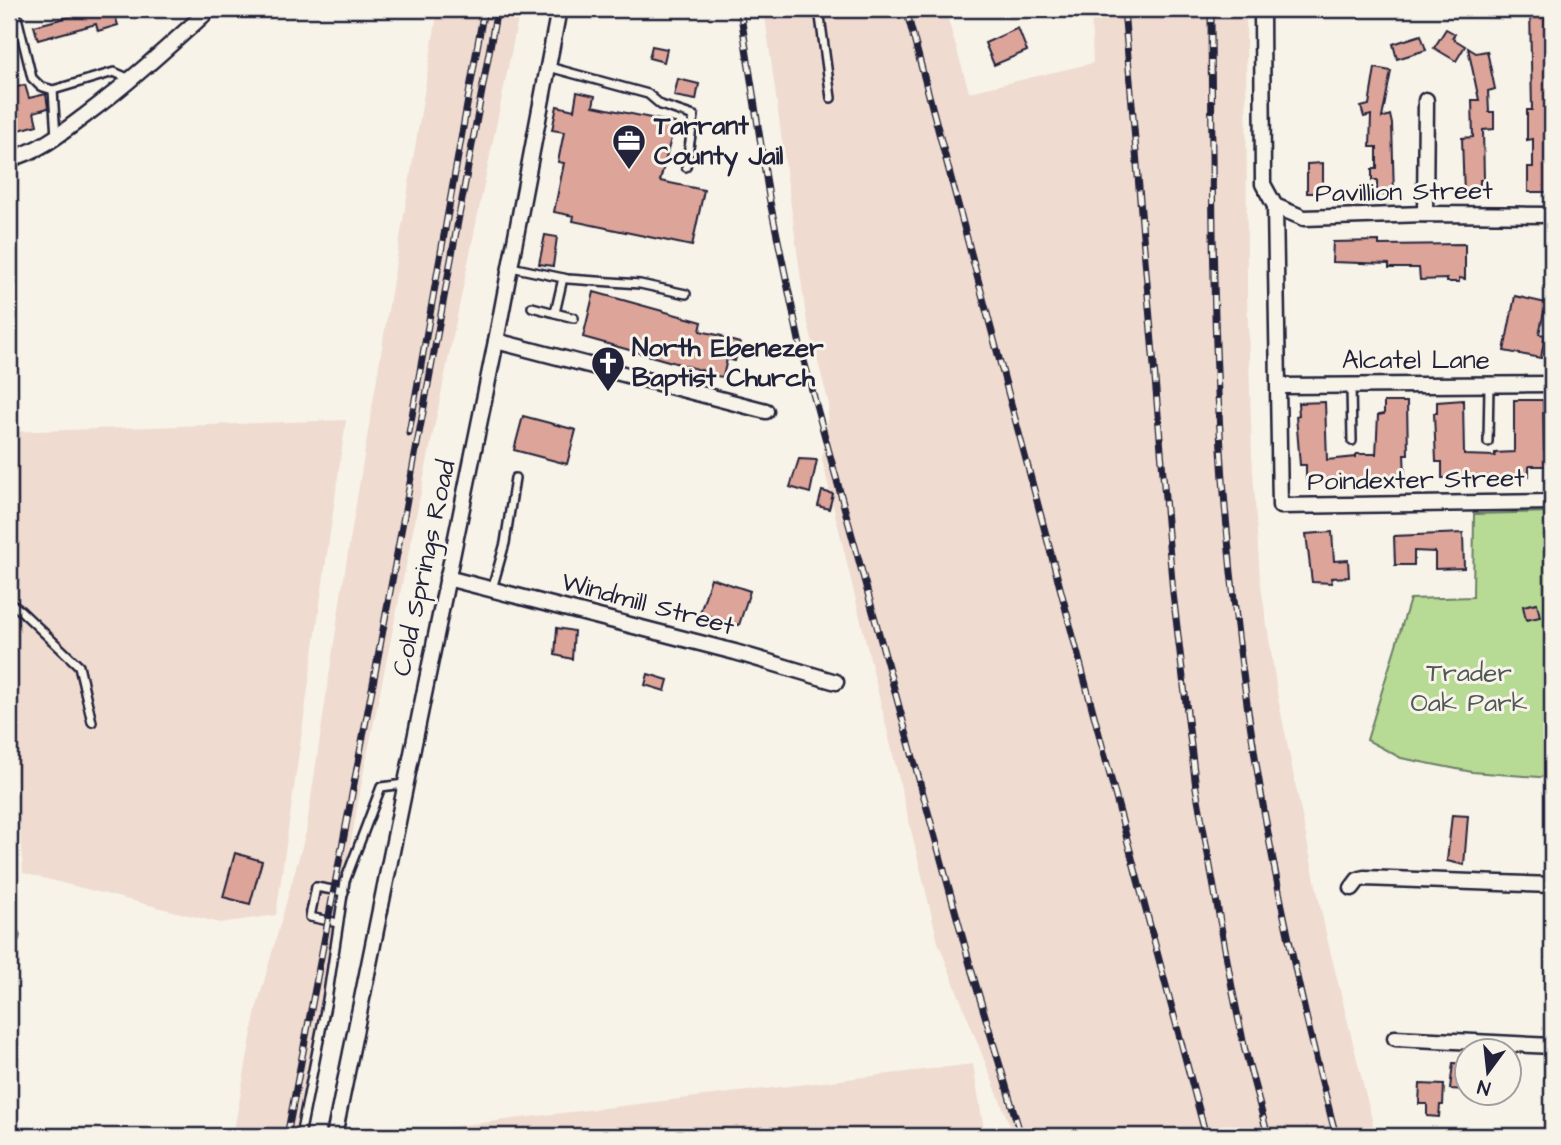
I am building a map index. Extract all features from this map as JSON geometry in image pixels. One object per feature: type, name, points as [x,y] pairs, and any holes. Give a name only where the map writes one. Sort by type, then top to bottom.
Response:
[{"type":"street","points":[[9,159],[26,155],[56,137],[130,79],[210,9]]},
{"type":"street","name":"Cold Springs Road","points":[[334,1136],[496,341],[559,9]]},
{"type":"street","points":[[1262,9],[1263,184],[1275,206],[1279,386]]},
{"type":"street","points":[[1425,214],[1426,100]]},
{"type":"street","name":"Pavillion Street","points":[[1275,206],[1304,218],[1425,214],[1552,215]]},
{"type":"street","points":[[496,341],[766,411]]},
{"type":"street","name":"Alcatel Lane","points":[[1279,386],[1552,384]]},
{"type":"street","name":"Poindexter Street","points":[[1279,386],[1280,506],[1552,502]]},
{"type":"street","name":"Windmill Street","points":[[447,578],[735,652],[836,682]]},
{"type":"street","points":[[1352,888],[1364,878],[1552,885]]},
{"type":"street","points":[[1395,1038],[1552,1046]]},
{"type":"lane","points":[[15,9],[32,78],[40,86],[53,90],[114,72],[130,79]]},
{"type":"lane","points":[[819,9],[831,98]]},
{"type":"lane","points":[[549,67],[648,94],[661,105],[694,116],[686,167]]},
{"type":"lane","points":[[53,90],[56,137]]},
{"type":"lane","points":[[510,267],[563,278],[640,284],[686,294]]},
{"type":"lane","points":[[555,313],[563,278]]},
{"type":"lane","points":[[533,307],[574,318]]},
{"type":"lane","points":[[1488,442],[1489,384]]},
{"type":"lane","points":[[1351,385],[1352,441]]},
{"type":"lane","points":[[492,589],[505,542],[515,478]]},
{"type":"lane","points":[[9,602],[79,666],[92,722]]},
{"type":"lane","points":[[300,1136],[327,1000],[345,881],[381,787],[404,784]]},
{"type":"lane","points":[[338,923],[310,917],[316,887],[344,892]]},
{"type":"shaded area","points":[[438,9],[520,9],[363,775],[298,1136],[233,1136],[256,1010],[306,832],[342,589]]},
{"type":"shaded area","points":[[764,9],[945,9],[969,92],[1093,63],[1091,9],[1246,9],[1247,292],[1252,455],[1260,579],[1278,698],[1326,934],[1376,1136],[1014,1136],[938,942],[822,459],[829,404],[806,316]]},
{"type":"shaded area","points":[[346,420],[276,915],[220,923],[23,873],[9,662],[9,432]]},
{"type":"shaded area","points":[[973,1064],[985,1136],[371,1136]]},
{"type":"green space","name":"Trader Oak Park","points":[[1552,512],[1552,778],[1472,772],[1401,758],[1367,740],[1410,599],[1473,597],[1474,514]]},
{"type":"building","points":[[100,9],[113,9],[118,25],[98,31],[96,24],[38,40],[34,26]]},
{"type":"building","points":[[1530,9],[1545,9],[1545,30],[1550,31],[1549,192],[1528,192],[1528,167],[1533,167],[1533,139],[1527,140],[1527,110],[1532,110]]},
{"type":"building","points":[[1018,28],[1027,51],[994,65],[985,43]]},
{"type":"building","points":[[1446,29],[1455,34],[1452,38],[1465,46],[1456,61],[1434,48]]},
{"type":"building","points":[[1421,35],[1426,50],[1397,59],[1393,44]]},
{"type":"building","points":[[652,46],[667,49],[664,62],[649,58]]},
{"type":"building","points":[[1468,48],[1476,53],[1487,51],[1495,89],[1488,91],[1489,112],[1494,112],[1494,129],[1483,130],[1484,180],[1480,180],[1480,195],[1464,195],[1462,138],[1473,137],[1472,100],[1479,100]]},
{"type":"building","points":[[1375,68],[1391,71],[1382,118],[1390,115],[1392,124],[1394,195],[1377,195],[1377,180],[1372,180],[1372,169],[1377,169],[1377,147],[1370,147],[1371,115],[1364,117],[1361,107],[1369,105]]},
{"type":"building","points":[[678,79],[699,84],[696,100],[674,96]]},
{"type":"building","points":[[25,85],[29,98],[46,94],[48,108],[34,112],[37,125],[9,133],[9,89]]},
{"type":"building","points":[[577,92],[595,96],[593,106],[675,123],[660,181],[704,190],[692,246],[573,221],[574,216],[554,212],[564,163],[558,162],[564,132],[552,130],[557,106],[574,110]]},
{"type":"building","points":[[1323,163],[1323,193],[1307,193],[1307,164]]},
{"type":"building","points":[[545,235],[557,237],[553,266],[539,264]]},
{"type":"building","points":[[1379,241],[1379,245],[1465,244],[1465,279],[1459,278],[1459,282],[1447,282],[1447,279],[1420,280],[1419,268],[1332,262],[1333,242]]},
{"type":"building","points":[[594,292],[702,322],[700,331],[740,343],[735,361],[727,359],[723,377],[716,376],[583,337]]},
{"type":"building","points":[[1515,296],[1546,303],[1539,334],[1545,335],[1541,358],[1504,351]]},
{"type":"building","points":[[1463,400],[1464,455],[1495,456],[1495,453],[1514,452],[1514,400],[1543,400],[1547,466],[1529,466],[1529,476],[1517,478],[1442,478],[1442,462],[1436,462],[1434,413],[1437,413],[1437,402]]},
{"type":"building","points":[[1325,402],[1327,460],[1356,457],[1356,454],[1376,454],[1378,415],[1384,414],[1384,402],[1407,402],[1408,454],[1404,454],[1405,477],[1400,480],[1369,481],[1369,478],[1306,480],[1306,465],[1300,465],[1296,416],[1299,415],[1298,403]]},
{"type":"building","points":[[523,416],[576,430],[567,464],[514,450]]},
{"type":"building","points":[[799,459],[817,460],[810,493],[790,487]]},
{"type":"building","points":[[822,491],[833,494],[829,509],[818,506]]},
{"type":"building","points":[[1332,532],[1334,561],[1348,560],[1349,577],[1331,578],[1332,583],[1312,582],[1306,534]]},
{"type":"building","points":[[1463,533],[1464,568],[1435,569],[1435,552],[1414,551],[1414,565],[1395,565],[1394,536]]},
{"type":"building","points":[[711,578],[750,591],[739,625],[700,613]]},
{"type":"building","points":[[1537,603],[1540,617],[1526,620],[1523,606]]},
{"type":"building","points":[[557,628],[574,631],[572,659],[555,655]]},
{"type":"building","points":[[648,674],[668,680],[665,691],[645,685]]},
{"type":"building","points":[[1452,815],[1468,816],[1464,865],[1447,861]]},
{"type":"building","points":[[235,853],[262,861],[250,904],[223,897]]},
{"type":"building","points":[[1420,1084],[1444,1085],[1439,1117],[1427,1116],[1427,1104],[1419,1104]]},
{"type":"railway","points":[[409,433],[484,9]]},
{"type":"railway","points":[[287,1136],[497,9]]},
{"type":"railway","points":[[740,9],[769,197],[801,350],[972,972],[1021,1136]]},
{"type":"railway","points":[[906,9],[1206,1136]]},
{"type":"railway","points":[[1124,9],[1173,593],[1196,788],[1233,993],[1268,1136]]},
{"type":"railway","points":[[1211,9],[1215,320],[1232,586],[1266,824],[1298,981],[1336,1136]]},
{"type":"place","name":"Tarrant County Jail","points":[[629,171]]},
{"type":"place","name":"North Ebenezer Baptist Church","points":[[608,393]]}]
